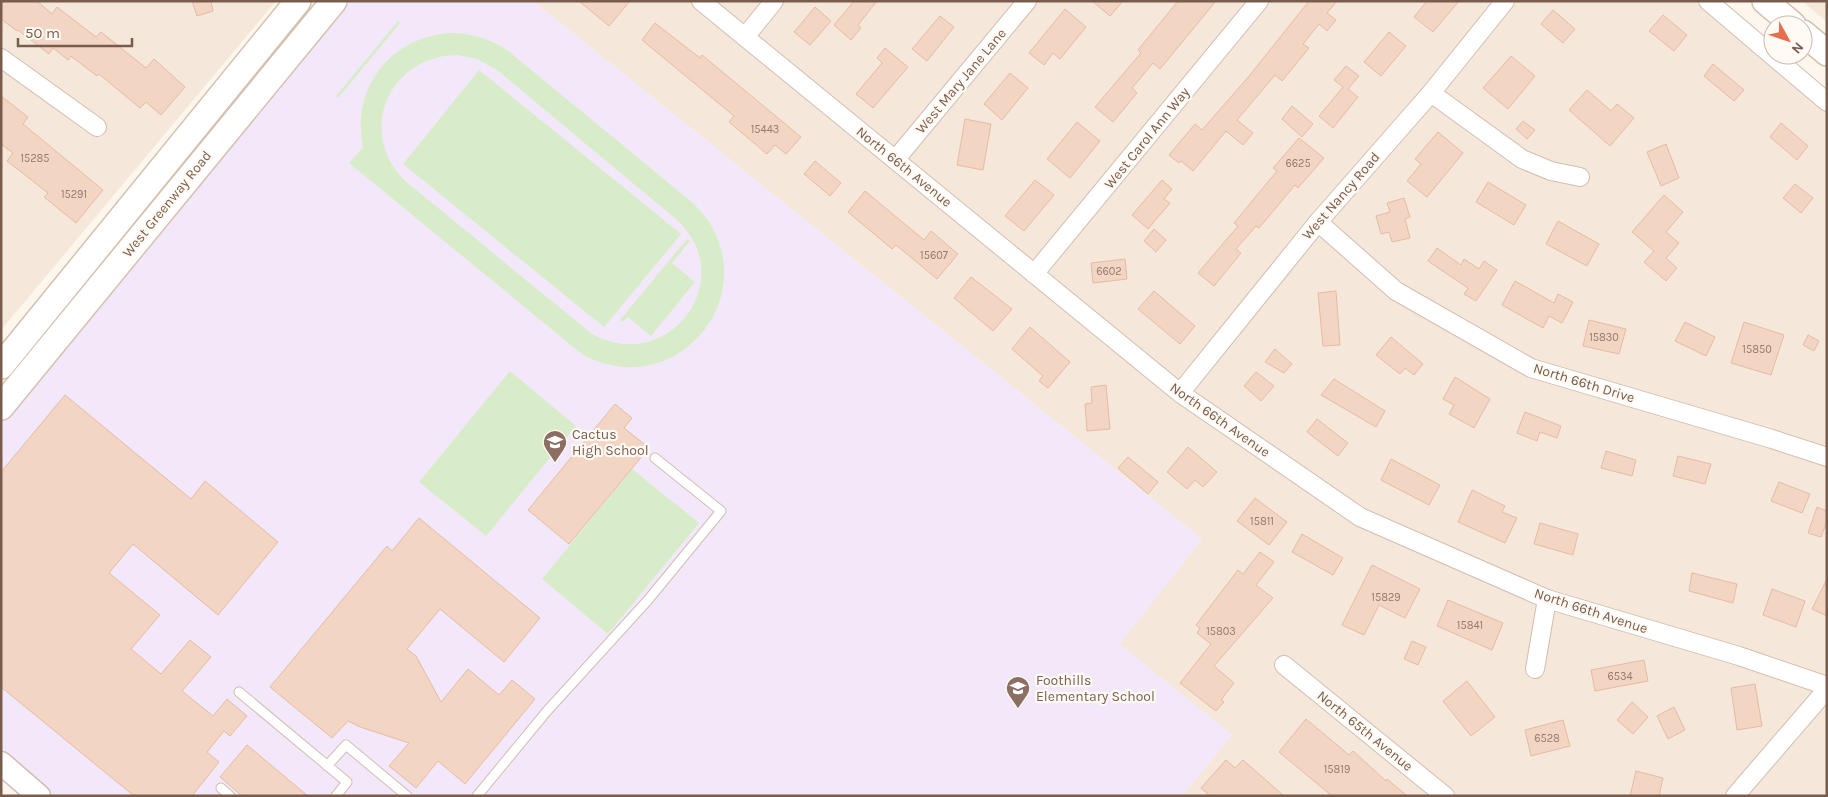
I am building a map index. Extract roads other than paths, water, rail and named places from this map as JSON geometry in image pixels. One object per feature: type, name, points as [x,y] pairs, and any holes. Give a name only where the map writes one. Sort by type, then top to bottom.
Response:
[{"type":"main road","name":"West Greenway Road","points":[[1,366],[298,1]]},
{"type":"main road","name":"West Greenway Road","points":[[1,407],[334,1]]},
{"type":"main road","points":[[1765,1],[1781,15]]},
{"type":"main road","points":[[1813,41],[1827,53]]},
{"type":"main road","points":[[182,144],[196,168]]},
{"type":"street","name":"North 66th Avenue","points":[[701,1],[1180,393],[1360,517],[1547,599],[1739,656],[1827,687]]},
{"type":"street","points":[[744,37],[774,1]]},
{"type":"street","name":"West Mary Jane Lane","points":[[895,160],[1027,1]]},
{"type":"street","name":"West Carol Ann Way","points":[[1034,274],[1259,1]]},
{"type":"street","name":"West Nancy Road","points":[[1180,393],[1318,222],[1431,93],[1505,1]]},
{"type":"street","points":[[1708,1],[1827,102]]},
{"type":"street","points":[[1,58],[97,127]]},
{"type":"street","points":[[1431,93],[1522,159],[1551,171],[1580,177]]},
{"type":"street","name":"North 66th Drive","points":[[1318,222],[1396,292],[1531,368],[1772,439],[1827,458]]},
{"type":"street","points":[[1535,668],[1547,599]]},
{"type":"street","name":"North 65th Avenue","points":[[1284,665],[1445,796]]},
{"type":"street","points":[[1735,796],[1827,687]]},
{"type":"street","points":[[1,764],[39,796]]},
{"type":"lane","points":[[477,796],[547,711],[648,600],[721,511],[655,458]]},
{"type":"lane","points":[[238,692],[347,782],[336,796]]},
{"type":"lane","points":[[328,766],[346,745],[407,796]]},
{"type":"lane","points":[[221,788],[230,796]]},
{"type":"place","name":"Cactus High School","points":[[555,463]]},
{"type":"place","name":"Foothills Elementary School","points":[[1018,709]]}]
